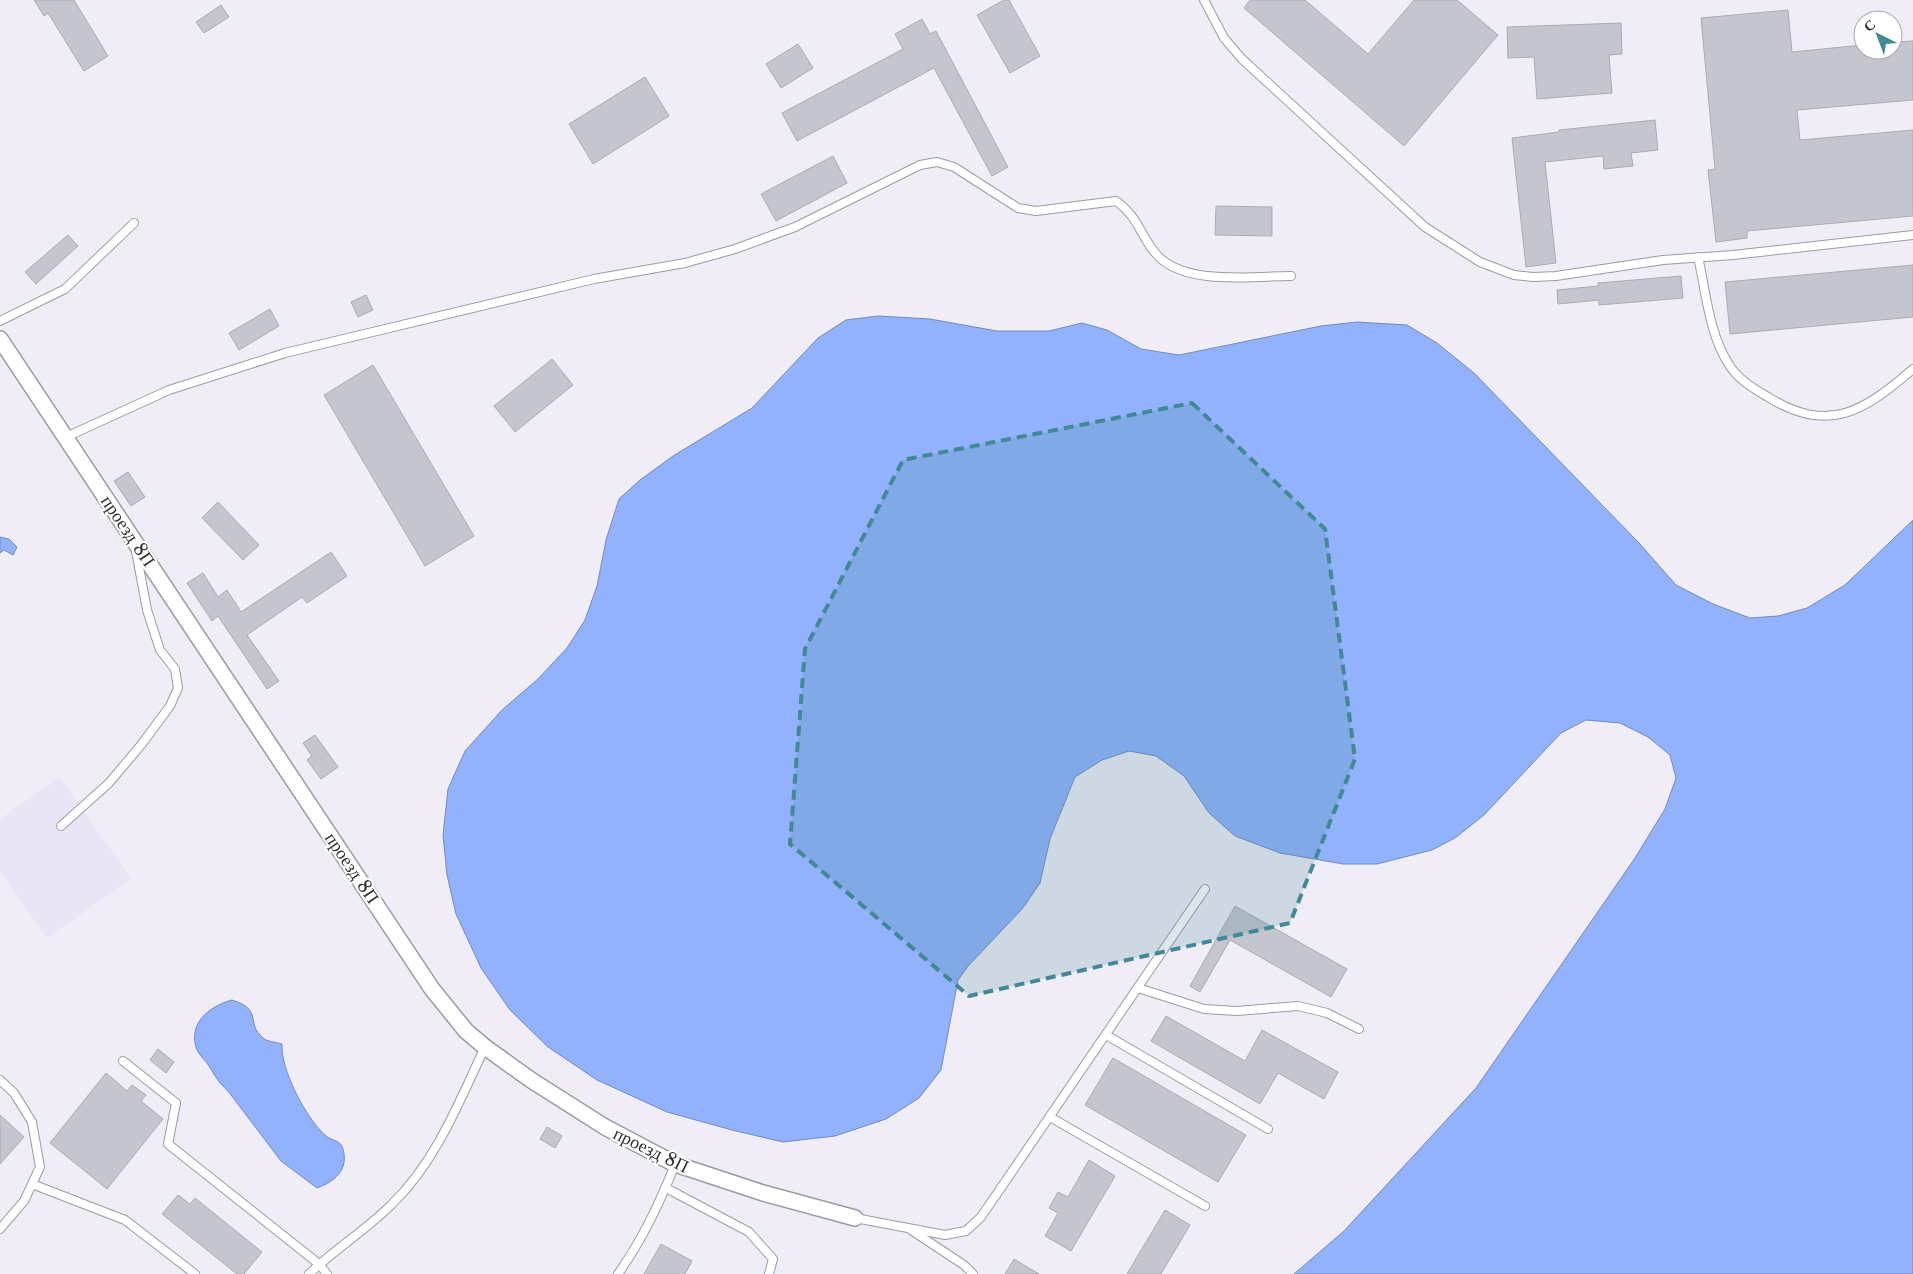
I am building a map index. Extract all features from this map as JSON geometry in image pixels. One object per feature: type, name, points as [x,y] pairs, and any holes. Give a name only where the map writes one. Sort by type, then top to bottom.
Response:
[{"type":"street","name":"проезд 8П","points":[[0,339],[432,989],[466,1031],[531,1080],[605,1127],[675,1164],[763,1193],[855,1218]]},
{"type":"lane","points":[[1204,0],[1224,38],[1242,59],[1425,227],[1480,262],[1514,274],[1533,277],[1663,260],[1913,235]]},
{"type":"lane","points":[[66,437],[170,390],[285,354],[594,279],[685,263],[735,249],[795,227],[920,166],[937,162],[954,167],[1018,208],[1036,211],[1116,201],[1129,210],[1158,256],[1192,274],[1213,277],[1291,276]]},
{"type":"lane","points":[[0,321],[65,288],[134,223]]},
{"type":"lane","points":[[1698,257],[1717,340],[1728,364],[1744,382],[1783,406],[1809,416],[1838,416],[1882,395],[1913,369]]},
{"type":"lane","points":[[61,826],[109,783],[135,753],[170,706],[178,688],[175,669],[160,650],[146,610],[135,540]]},
{"type":"lane","points":[[855,1218],[945,1235],[966,1232],[981,1218],[1205,889]]},
{"type":"lane","points":[[1138,988],[1204,1009],[1237,1011],[1298,1006],[1327,1013],[1359,1029]]},
{"type":"lane","points":[[1106,1035],[1268,1129]]},
{"type":"lane","points":[[308,1274],[359,1234],[392,1204],[417,1176],[446,1130],[485,1047]]},
{"type":"lane","points":[[123,1061],[176,1103],[168,1144],[319,1264],[327,1274]]},
{"type":"lane","points":[[0,1080],[14,1093],[32,1122],[40,1167],[24,1201],[0,1229]]},
{"type":"lane","points":[[1050,1117],[1205,1206]]},
{"type":"lane","points":[[618,1274],[632,1253],[666,1188],[675,1164]]},
{"type":"lane","points":[[32,1184],[124,1220],[195,1274]]},
{"type":"lane","points":[[666,1188],[749,1232],[773,1260],[769,1274]]},
{"type":"lane","points":[[907,1228],[964,1265],[973,1274]]},
{"type":"highlighted area","points":[[1192,403],[1325,529],[1355,759],[1290,923],[969,996],[790,844],[805,649],[903,460]]},
{"type":"shaded area","points":[[60,777],[131,879],[47,938],[0,871],[0,819]]},
{"type":"water","points":[[878,316],[930,319],[997,331],[1049,331],[1082,323],[1107,330],[1141,349],[1179,355],[1321,326],[1357,322],[1407,325],[1437,343],[1474,373],[1639,543],[1676,585],[1713,604],[1750,618],[1778,616],[1807,608],[1845,585],[1913,520],[1913,1274],[1294,1274],[1344,1231],[1476,1088],[1635,858],[1665,809],[1676,778],[1670,755],[1648,737],[1620,723],[1586,720],[1561,733],[1484,815],[1455,838],[1432,850],[1377,864],[1343,864],[1280,853],[1235,836],[1209,813],[1184,776],[1156,756],[1129,751],[1102,760],[1075,777],[1050,839],[1040,883],[1023,908],[969,965],[958,980],[941,1070],[919,1098],[886,1119],[835,1136],[783,1142],[667,1112],[597,1080],[548,1047],[510,1010],[481,968],[456,914],[447,875],[443,835],[448,789],[465,751],[502,710],[538,679],[567,648],[585,620],[597,586],[606,540],[619,499],[640,480],[673,456],[752,408],[818,338],[846,320]]},
{"type":"water","points":[[0,537],[9,539],[17,547],[13,555],[4,550],[0,553]]},
{"type":"water","points":[[232,1000],[248,1008],[255,1027],[263,1038],[282,1044],[285,1067],[303,1106],[326,1136],[342,1146],[344,1163],[342,1169],[334,1179],[317,1188],[281,1161],[197,1050],[195,1032],[202,1018],[215,1007]]},
{"type":"building","points":[[34,0],[74,0],[108,56],[84,71],[48,13],[44,16]]},
{"type":"building","points":[[1004,0],[1009,0],[1040,56],[1010,73],[977,15]]},
{"type":"building","points":[[1250,0],[1305,0],[1368,54],[1414,0],[1457,0],[1498,35],[1404,146],[1244,8]]},
{"type":"building","points":[[221,5],[229,17],[204,33],[196,22]]},
{"type":"building","points":[[1788,10],[1792,52],[1853,46],[1853,60],[1903,60],[1903,42],[1913,41],[1913,100],[1797,110],[1800,140],[1913,130],[1913,216],[1747,231],[1747,238],[1716,242],[1708,170],[1715,169],[1701,18]]},
{"type":"building","points":[[922,19],[930,34],[936,31],[1008,167],[992,176],[934,68],[797,141],[782,113],[903,49],[895,34]]},
{"type":"building","points":[[1621,23],[1622,54],[1609,55],[1612,93],[1537,99],[1534,57],[1508,58],[1507,27]]},
{"type":"building","points":[[798,44],[813,68],[781,88],[766,64]]},
{"type":"building","points":[[645,77],[669,116],[593,164],[569,124]]},
{"type":"building","points":[[1655,120],[1658,150],[1631,153],[1633,166],[1604,169],[1603,156],[1545,162],[1556,263],[1526,267],[1512,138],[1559,132],[1559,130]]},
{"type":"building","points":[[833,156],[847,183],[776,221],[761,194]]},
{"type":"building","points":[[1216,206],[1272,207],[1272,236],[1215,235]]},
{"type":"building","points":[[68,235],[78,246],[36,284],[25,272]]},
{"type":"building","points":[[1913,265],[1913,317],[1730,334],[1725,282]]},
{"type":"building","points":[[1681,276],[1683,298],[1599,305],[1599,300],[1558,304],[1557,290],[1598,286],[1598,283]]},
{"type":"building","points":[[366,295],[373,310],[358,317],[351,302]]},
{"type":"building","points":[[270,309],[279,326],[239,350],[229,333]]},
{"type":"building","points":[[552,359],[573,385],[515,432],[494,406]]},
{"type":"building","points":[[373,365],[474,536],[425,566],[324,395]]},
{"type":"building","points":[[128,472],[145,497],[131,506],[114,481]]},
{"type":"building","points":[[218,502],[259,545],[243,560],[202,518]]},
{"type":"building","points":[[331,552],[347,576],[307,603],[302,597],[247,635],[279,681],[267,689],[218,616],[212,621],[187,583],[203,573],[218,597],[227,590],[241,612]]},
{"type":"building","points":[[315,735],[338,767],[321,779],[307,760],[312,756],[303,743]]},
{"type":"building","points":[[1235,906],[1347,969],[1331,997],[1230,940],[1200,992],[1190,986]]},
{"type":"building","points":[[1166,1016],[1245,1061],[1262,1030],[1338,1072],[1324,1099],[1278,1073],[1260,1104],[1151,1041]]},
{"type":"building","points":[[158,1049],[174,1062],[166,1073],[150,1060]]},
{"type":"building","points":[[1113,1058],[1246,1135],[1218,1182],[1085,1105]]},
{"type":"building","points":[[106,1073],[127,1091],[132,1085],[146,1095],[141,1101],[163,1119],[107,1189],[50,1143]]},
{"type":"building","points":[[0,1115],[24,1137],[0,1164]]},
{"type":"building","points":[[547,1127],[562,1136],[555,1148],[540,1139]]},
{"type":"building","points":[[1089,1160],[1115,1176],[1071,1251],[1045,1236],[1058,1213],[1049,1208],[1058,1192],[1068,1197]]},
{"type":"building","points":[[178,1195],[190,1204],[195,1198],[262,1252],[244,1274],[237,1274],[162,1214]]},
{"type":"building","points":[[1165,1210],[1190,1225],[1161,1274],[1127,1274]]},
{"type":"building","points":[[661,1244],[692,1261],[685,1274],[644,1274]]},
{"type":"building","points":[[1014,1259],[1039,1274],[1005,1274]]}]
